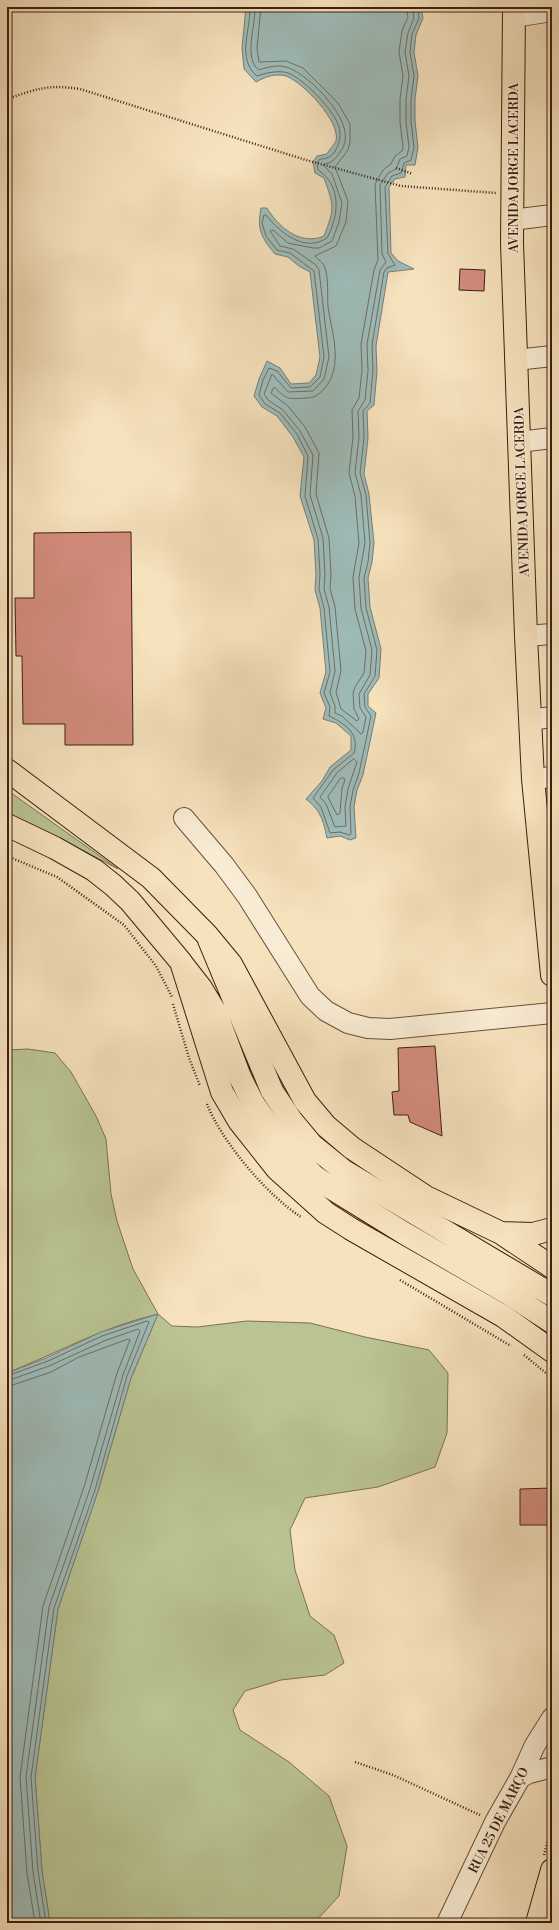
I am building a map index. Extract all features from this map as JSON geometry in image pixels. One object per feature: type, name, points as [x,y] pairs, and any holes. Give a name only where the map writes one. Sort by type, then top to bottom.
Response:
[{"type":"main road","name":"AVENIDA JORGE LACERDA","points":[[514,12],[512,220],[526,636],[530,720],[542,778],[552,975]]},
{"type":"main road","points":[[7,770],[151,878],[207,936],[231,964],[305,1100],[326,1126],[352,1148],[426,1197],[501,1233],[552,1267]]},
{"type":"main road","points":[[7,825],[55,848],[94,870],[130,901],[201,988],[216,1014],[240,1077],[253,1103],[274,1133],[314,1176],[404,1233],[509,1294],[552,1322]]},
{"type":"main road","points":[[207,936],[272,1091],[292,1121],[312,1145],[344,1171],[552,1295]]},
{"type":"main road","points":[[181,962],[222,1092],[239,1121],[277,1170],[321,1208],[351,1229],[502,1316],[552,1352]]},
{"type":"main road","points":[[501,1233],[534,1234],[552,1230]]},
{"type":"main road","points":[[537,1923],[552,1870]]},
{"type":"street","points":[[514,12],[552,11]]},
{"type":"street","points":[[512,220],[552,214]]},
{"type":"street","points":[[516,360],[552,356]]},
{"type":"street","points":[[519,442],[552,438]]},
{"type":"street","points":[[526,636],[552,634]]},
{"type":"street","points":[[530,720],[552,717]]},
{"type":"street","points":[[184,818],[224,864],[247,896],[310,996],[326,1011],[348,1024],[368,1028],[390,1029],[552,1013]]},
{"type":"street","name":"RUA 25 DE MARÇO","points":[[447,1923],[495,1822],[520,1778],[535,1745],[552,1718]]},
{"type":"street","points":[[535,1745],[538,1754],[550,1769]]},
{"type":"street","points":[[520,1778],[538,1770],[550,1769]]},
{"type":"path","points":[[7,99],[44,87],[61,86],[80,89],[306,160],[402,186],[512,194]]},
{"type":"path","points":[[396,168],[413,174]]},
{"type":"path","points":[[355,1762],[426,1789],[495,1822]]},
{"type":"green space","points":[[7,790],[118,869],[56,836],[7,816]]},
{"type":"green space","points":[[28,1049],[55,1053],[71,1072],[96,1116],[106,1139],[111,1194],[117,1221],[133,1269],[158,1314],[119,1325],[7,1373],[7,1050]]},
{"type":"green space","points":[[158,1314],[172,1326],[197,1327],[247,1321],[310,1323],[365,1337],[429,1350],[448,1373],[447,1433],[435,1467],[378,1487],[305,1498],[290,1530],[295,1570],[310,1616],[334,1635],[344,1663],[325,1675],[281,1680],[245,1691],[233,1710],[240,1730],[289,1762],[329,1796],[347,1846],[339,1896],[314,1923],[50,1923],[42,1871],[35,1777],[58,1609],[98,1491],[131,1378]]},
{"type":"water","points":[[246,7],[421,7],[423,18],[416,35],[414,52],[418,76],[415,99],[415,121],[418,147],[415,165],[406,165],[405,177],[395,179],[389,187],[391,253],[398,261],[414,269],[388,272],[376,346],[377,371],[374,405],[367,411],[368,438],[364,474],[369,494],[374,543],[372,562],[368,578],[370,607],[381,649],[379,678],[368,694],[368,706],[376,713],[363,775],[357,790],[354,807],[356,838],[350,840],[340,836],[327,838],[321,816],[306,799],[322,781],[330,767],[351,750],[351,736],[336,723],[323,719],[326,708],[320,693],[326,672],[320,608],[315,590],[316,574],[314,540],[300,496],[304,457],[293,437],[277,416],[262,407],[254,396],[259,379],[267,361],[280,368],[291,384],[309,383],[316,375],[320,357],[310,272],[299,266],[288,257],[275,254],[266,243],[261,233],[260,216],[261,208],[267,208],[284,228],[299,237],[307,239],[324,236],[330,219],[332,207],[330,195],[324,178],[315,173],[313,162],[317,156],[327,154],[336,141],[336,133],[327,114],[311,94],[302,86],[286,76],[278,75],[267,77],[256,82],[244,69],[242,48]]},
{"type":"water","points":[[158,1314],[131,1378],[98,1491],[58,1609],[35,1777],[42,1871],[50,1923],[7,1923],[7,1373],[46,1358],[101,1332]]},
{"type":"building","points":[[460,269],[485,270],[484,291],[459,290]]},
{"type":"building","points":[[131,532],[133,745],[65,745],[65,724],[23,724],[22,656],[16,656],[15,598],[34,598],[34,533]]},
{"type":"building","points":[[435,1046],[442,1136],[410,1122],[408,1115],[394,1115],[392,1092],[399,1091],[398,1048]]},
{"type":"building","points":[[552,1488],[552,1525],[520,1525],[520,1489]]}]
